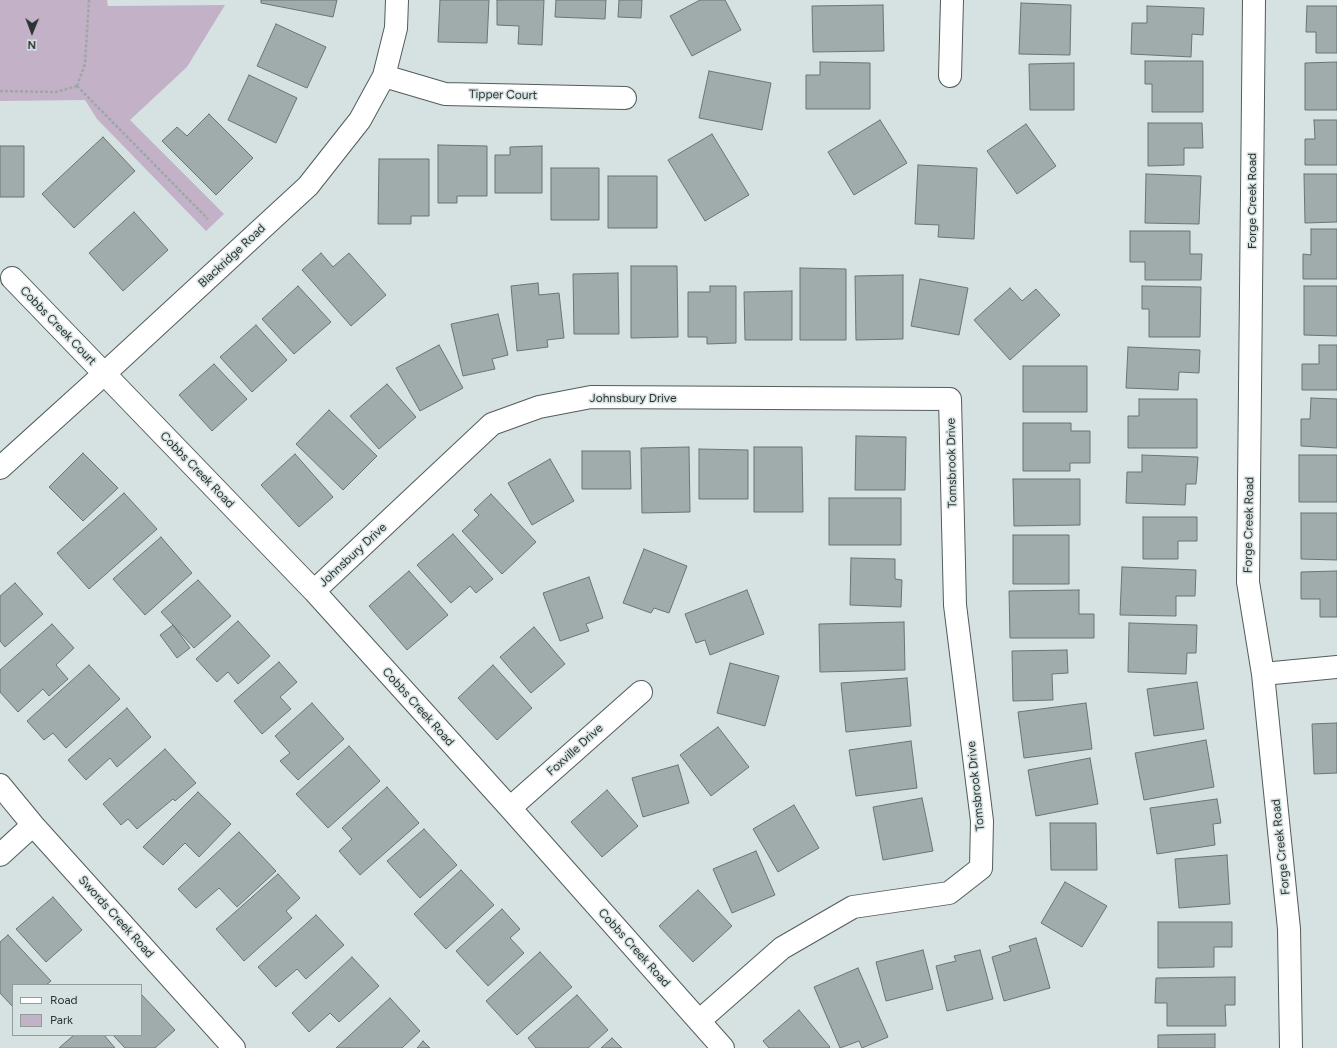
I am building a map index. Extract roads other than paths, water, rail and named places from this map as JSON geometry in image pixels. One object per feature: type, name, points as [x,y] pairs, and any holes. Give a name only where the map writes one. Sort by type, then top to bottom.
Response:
[{"type":"street","name":"Blackridge Road","points":[[0,468],[308,186],[360,120],[384,76],[396,28],[397,0]]},
{"type":"street","points":[[950,76],[952,0]]},
{"type":"street","name":"Forge Creek Road","points":[[1254,0],[1248,582],[1263,674],[1289,929],[1291,1048]]},
{"type":"street","name":"Tipper Court","points":[[384,76],[445,94],[625,98]]},
{"type":"street","name":"Cobbs Creek Court","points":[[12,278],[104,374]]},
{"type":"street","name":"Cobbs Creek Road","points":[[104,374],[314,591],[510,808],[723,1048]]},
{"type":"street","name":"Johnsbury Drive","points":[[314,591],[492,424],[539,407],[591,397],[950,399]]},
{"type":"street","name":"Tomsbrook Drive","points":[[699,1021],[782,948],[853,907],[949,894],[981,868],[982,821],[955,605],[950,399]]},
{"type":"street","points":[[1263,674],[1337,666]]},
{"type":"street","name":"Foxville Drive","points":[[510,808],[641,692]]},
{"type":"street","name":"Swords Creek Road","points":[[0,784],[33,825],[229,1046]]},
{"type":"street","points":[[0,855],[33,825]]}]
